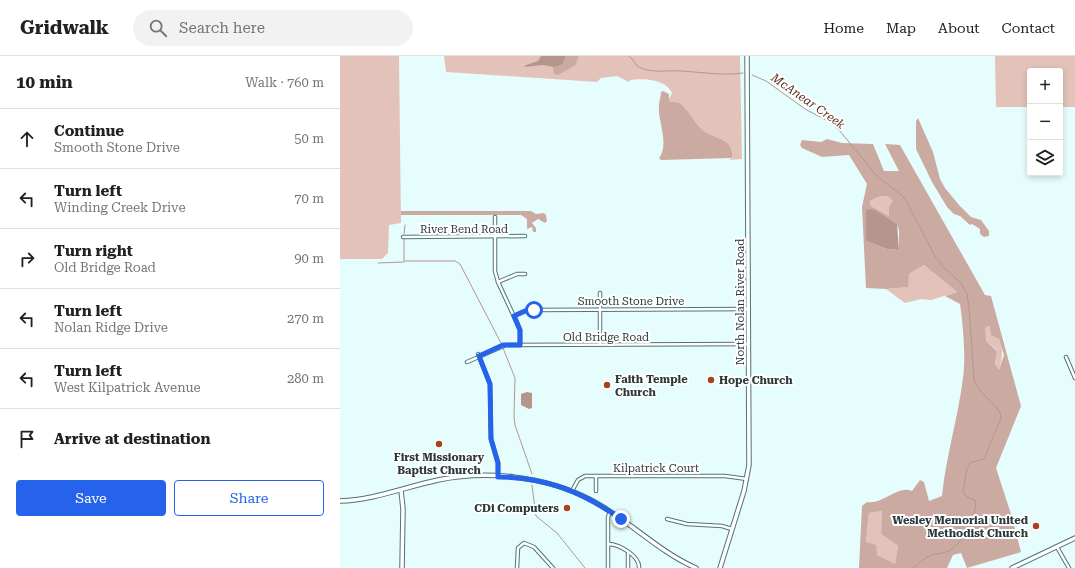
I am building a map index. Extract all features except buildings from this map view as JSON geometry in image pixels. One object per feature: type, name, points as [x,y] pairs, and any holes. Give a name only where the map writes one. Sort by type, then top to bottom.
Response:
[{"type":"main road","name":"North Nolan River Road","points":[[720,568],[747,479],[750,441],[747,56]]},
{"type":"main road","points":[[340,501],[364,499],[449,478],[498,477],[532,479],[572,491],[610,512],[666,552],[696,568]]},
{"type":"main road","points":[[401,490],[403,509],[402,568]]},
{"type":"main road","points":[[1012,568],[1019,567],[1075,538]]},
{"type":"street","points":[[495,217],[495,271],[498,282],[520,330],[520,345]]},
{"type":"street","name":"River Bend Road","points":[[403,237],[525,236]]},
{"type":"street","points":[[498,282],[516,274],[525,274]]},
{"type":"street","points":[[600,293],[600,345]]},
{"type":"street","name":"Smooth Stone Drive","points":[[514,316],[525,311],[534,310],[749,309]]},
{"type":"street","name":"Old Bridge Road","points":[[467,362],[478,355],[503,345],[749,344]]},
{"type":"street","points":[[478,355],[490,384],[491,439],[498,463],[498,477]]},
{"type":"street","points":[[1066,357],[1075,378]]},
{"type":"street","points":[[596,476],[596,490]]},
{"type":"street","name":"Kilpatrick Court","points":[[572,491],[580,478],[596,476],[725,476],[747,479]]},
{"type":"street","points":[[608,568],[608,517],[610,512]]},
{"type":"street","points":[[667,519],[687,524],[722,526],[732,529]]},
{"type":"street","points":[[517,568],[518,548],[524,543],[530,544],[534,547],[553,568]]},
{"type":"street","points":[[608,544],[618,545],[628,552],[638,560],[639,568]]},
{"type":"street","points":[[1057,547],[1069,568]]},
{"type":"street","points":[[628,552],[628,568]]},
{"type":"shaded area","points":[[340,56],[399,56],[401,223],[389,225],[388,253],[382,259],[340,259]]},
{"type":"shaded area","points":[[444,56],[565,56],[555,67],[560,72],[576,65],[579,56],[740,56],[742,159],[729,160],[732,158],[732,154],[728,143],[704,131],[680,103],[668,101],[672,93],[669,88],[660,82],[641,79],[630,80],[629,82],[617,76],[601,78],[597,82],[446,72]]},
{"type":"shaded area","points":[[541,56],[565,56],[565,58],[562,64],[555,67],[543,65],[524,67],[538,61]]},
{"type":"shaded area","points":[[565,56],[579,56],[576,65],[558,75],[554,74],[553,67],[565,58]]},
{"type":"shaded area","points":[[995,56],[1075,56],[1075,107],[1063,107],[1063,68],[1027,68],[1027,107],[996,107]]},
{"type":"shaded area","points":[[663,91],[669,94],[669,101],[680,103],[704,131],[728,143],[732,151],[732,158],[661,160],[659,158],[662,153],[663,139],[659,105],[661,92]]},
{"type":"shaded area","points":[[918,118],[933,152],[940,179],[945,188],[971,217],[981,220],[989,231],[989,236],[984,237],[980,234],[980,229],[972,224],[970,225],[947,207],[932,182],[916,149],[916,121]]},
{"type":"shaded area","points":[[827,139],[842,143],[873,144],[884,171],[899,171],[885,144],[900,145],[985,295],[991,296],[1021,406],[996,468],[1012,517],[1021,552],[967,568],[961,553],[953,555],[947,568],[859,568],[862,506],[867,502],[879,501],[901,491],[912,491],[920,480],[924,482],[929,501],[942,496],[946,466],[963,378],[963,331],[960,304],[945,296],[957,292],[924,265],[909,274],[908,287],[886,289],[866,288],[862,207],[867,184],[849,155],[822,157],[802,148],[800,145],[802,140],[821,142]],"holes":[[[887,196],[893,201],[889,207],[889,216],[871,206],[870,201],[878,197]],[[867,210],[876,210],[897,224],[899,231],[899,250],[887,249],[866,241]],[[990,326],[991,335],[999,339],[1004,355],[999,370],[995,364],[997,351],[986,341],[985,328]],[[882,511],[881,534],[898,546],[895,564],[877,555],[876,545],[866,542],[869,513]]]},
{"type":"shaded area","points":[[887,196],[893,201],[889,216],[871,206],[870,201],[878,197]]},
{"type":"shaded area","points":[[866,210],[876,210],[897,224],[899,250],[887,249],[866,241]]},
{"type":"shaded area","points":[[401,211],[531,211],[536,214],[544,213],[547,221],[545,223],[538,219],[532,223],[536,228],[536,232],[533,232],[532,227],[527,229],[527,219],[521,215],[401,215]]},
{"type":"shaded area","points":[[924,265],[957,292],[931,300],[921,299],[905,303],[886,289],[907,287],[909,274]]},
{"type":"shaded area","points":[[990,326],[1002,347],[1002,357],[999,371],[995,364],[997,350],[986,341],[984,328]]},
{"type":"shaded area","points":[[527,392],[532,393],[532,408],[529,409],[521,405],[521,394]]},
{"type":"shaded area","points":[[882,511],[881,534],[898,546],[895,565],[877,555],[866,543],[869,513]]},
{"type":"waterway","name":"McAnear Creek","points":[[629,56],[637,66],[653,71],[680,71],[720,74],[743,73]]},
{"type":"waterway","name":"McAnear Creek","points":[[752,75],[766,81],[805,109],[828,121],[839,130],[877,176],[904,197],[935,256],[944,268],[961,283],[967,294],[974,380],[979,389],[1000,412],[1001,418],[984,459],[970,463],[967,469],[963,492],[967,497],[975,500],[976,506],[972,520],[964,535],[949,551],[931,555],[913,568]]},
{"type":"waterway","points":[[404,234],[405,225]]},
{"type":"waterway","points":[[404,239],[404,261],[455,261],[460,264],[501,343]]},
{"type":"waterway","points":[[378,263],[404,262]]},
{"type":"waterway","points":[[503,348],[515,378],[515,425],[532,474]]},
{"type":"waterway","points":[[532,485],[536,516],[557,533],[585,568]]},
{"type":"place","name":"Hope Church","points":[[711,380]]},
{"type":"place","name":"Faith Temple Church","points":[[607,385]]},
{"type":"place","name":"First Missionary Baptist Church","points":[[439,444]]},
{"type":"place","name":"CDi Computers","points":[[567,508]]},
{"type":"place","name":"Wesley Memorial United Methodist Church","points":[[1036,526]]},
{"type":"route","points":[[534,310],[525,311],[514,316],[520,330],[520,345],[503,345],[479,356],[489,377],[491,439],[498,463],[498,477],[532,479],[559,486],[590,499],[621,519]]}]
